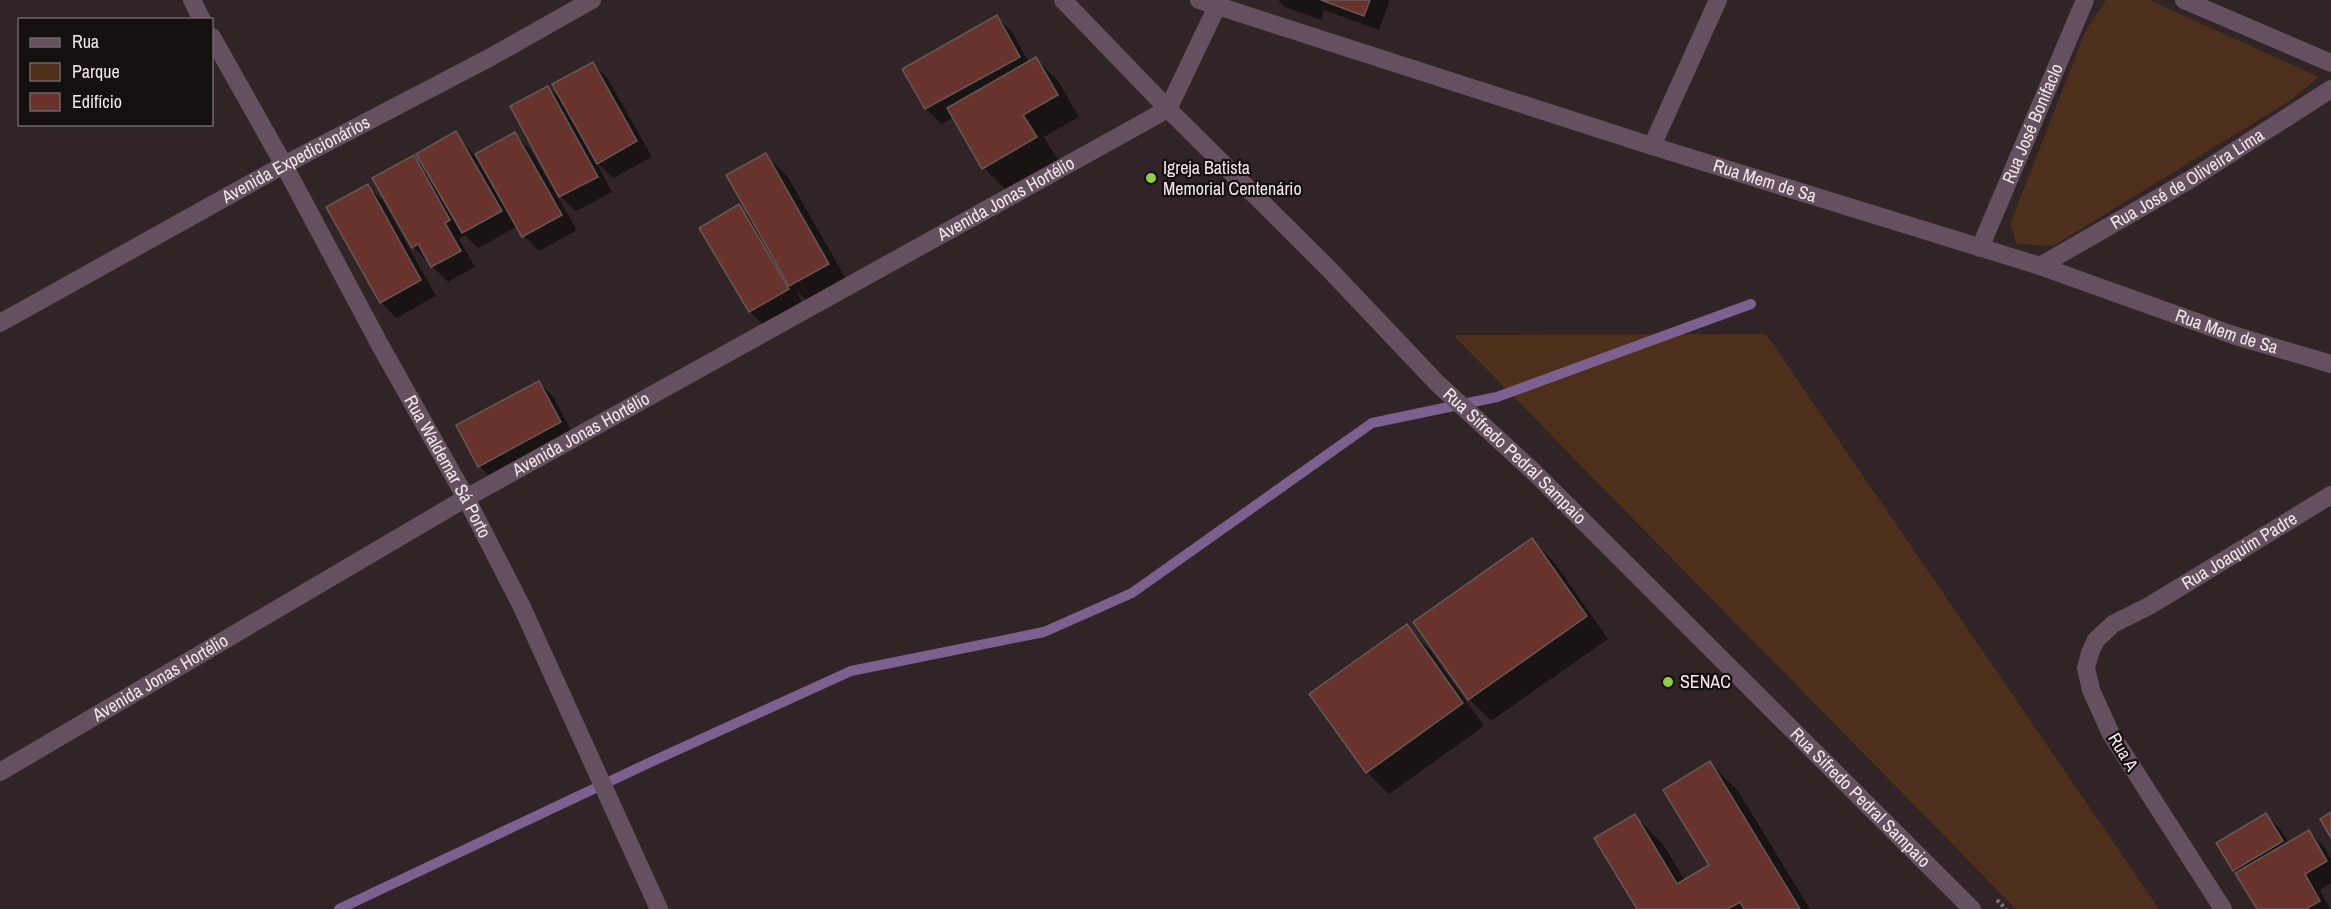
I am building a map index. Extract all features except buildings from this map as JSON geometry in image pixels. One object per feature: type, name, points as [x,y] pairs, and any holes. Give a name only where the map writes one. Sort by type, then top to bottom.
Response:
[{"type":"street","points":[[192,0],[201,18]]},
{"type":"street","name":"Avenida Expedicionários","points":[[0,323],[284,165],[489,58],[592,0]]},
{"type":"street","name":"Rua Sifredo Pedral Sampaio","points":[[1063,0],[1168,109],[1327,267],[1437,383],[1535,473],[1972,909]]},
{"type":"street","name":"Rua Mem de Sa","points":[[1199,0],[1219,3],[1652,146],[2040,266],[2234,335],[2331,364]]},
{"type":"street","points":[[1652,146],[1718,0]]},
{"type":"street","name":"Rua José Bonifaclo","points":[[1980,248],[2085,0]]},
{"type":"street","points":[[2184,0],[2331,63]]},
{"type":"street","points":[[1168,109],[1219,3]]},
{"type":"street","name":"Rua Waldemar Sá Porto","points":[[213,39],[466,498],[521,604],[659,909]]},
{"type":"street","name":"Rua José de Oliveira Lima","points":[[2040,266],[2191,179],[2331,89]]},
{"type":"street","name":"Avenida Jonas Hortélio","points":[[0,772],[466,498],[1168,109]]},
{"type":"street","name":"Rua Joaquim Padre","points":[[2149,606],[2331,495]]},
{"type":"street","name":"Rua A","points":[[2149,606],[2114,624],[2096,640],[2086,668],[2091,690],[2111,734],[2223,909]]},
{"type":"green space","points":[[2106,0],[2149,0],[2319,77],[2288,102],[2053,246],[2017,244],[2010,224],[2086,30]]},
{"type":"green space","points":[[1766,334],[2159,909],[2016,909],[1453,335]]},
{"type":"waterway","points":[[339,909],[653,761],[851,671],[1044,632],[1132,593],[1372,423],[1497,397],[1751,304]]},
{"type":"place","name":"Igreja Batista Memorial Centenário","points":[[1151,178]]},
{"type":"place","name":"SENAC","points":[[1668,682]]}]
